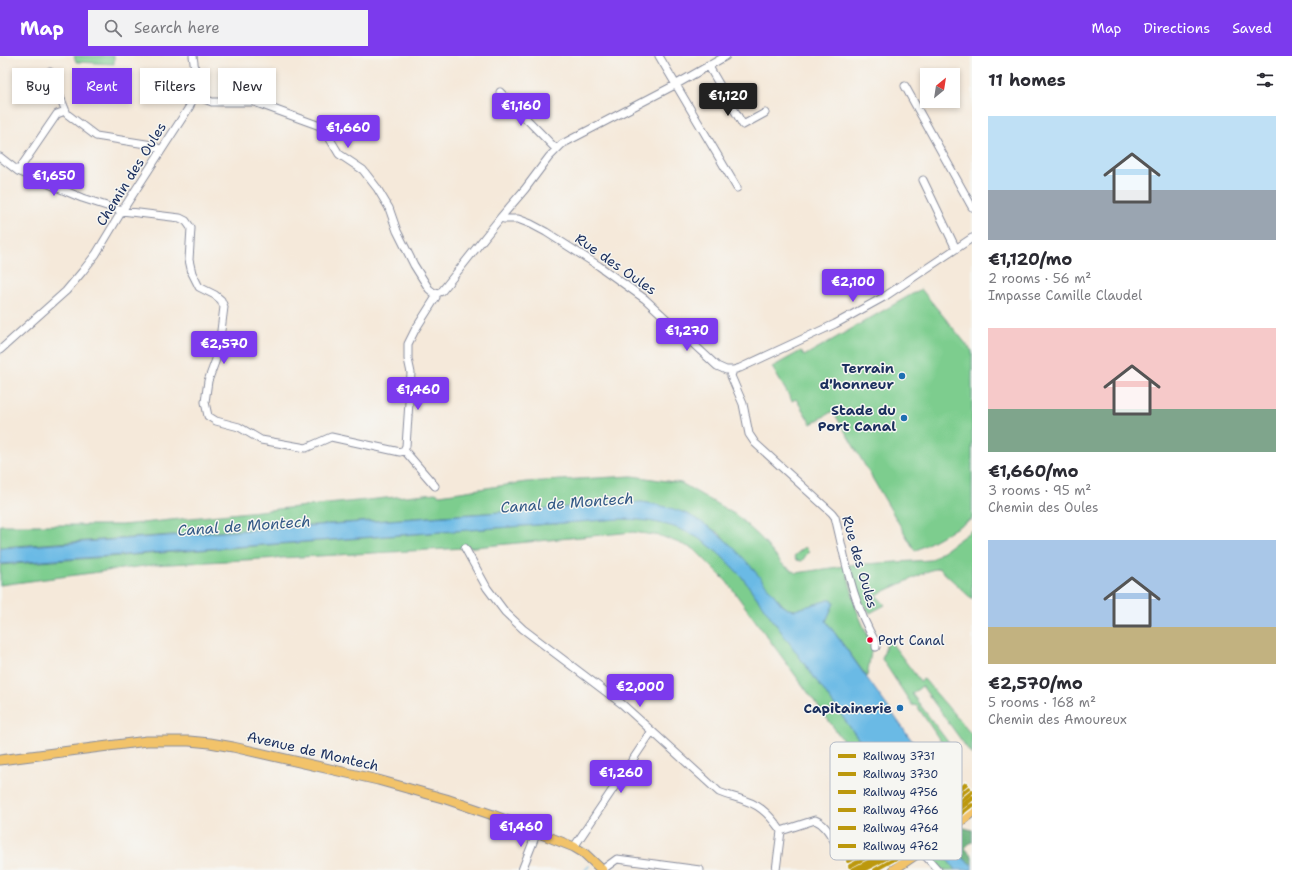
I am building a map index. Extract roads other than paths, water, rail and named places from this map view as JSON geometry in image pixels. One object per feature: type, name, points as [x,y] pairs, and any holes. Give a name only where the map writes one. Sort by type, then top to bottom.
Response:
[{"type":"main road","name":"Avenue de Montech","points":[[0,760],[147,741],[190,741],[234,747],[378,780],[446,799],[493,815],[574,847],[584,853],[602,870]]},
{"type":"main road","points":[[962,819],[972,812]]},
{"type":"main road","points":[[962,821],[972,817]]},
{"type":"main road","points":[[893,870],[908,860]]},
{"type":"street","points":[[193,56],[195,68]]},
{"type":"street","points":[[659,56],[737,188]]},
{"type":"street","points":[[435,294],[442,291],[556,149],[562,144],[726,56]]},
{"type":"street","points":[[708,65],[743,125],[765,113]]},
{"type":"street","points":[[905,86],[972,207]]},
{"type":"street","points":[[500,92],[556,149]]},
{"type":"street","points":[[210,101],[254,102],[320,126],[327,134],[339,154],[363,170],[377,188],[389,208],[397,231],[414,265],[429,289],[435,294]]},
{"type":"street","points":[[63,104],[67,114],[96,136],[152,144],[161,150]]},
{"type":"street","name":"Chemin des Oules","points":[[0,350],[66,291],[96,254],[191,104]]},
{"type":"street","points":[[18,171],[57,114],[65,110]]},
{"type":"street","points":[[0,157],[18,171],[82,198],[122,211],[180,218],[186,221],[190,228],[189,260],[192,273],[199,287],[215,295],[221,300],[224,307],[218,354],[208,381],[205,402],[208,416],[216,421],[239,427],[261,440],[306,448],[331,436],[400,452],[404,450]]},
{"type":"street","points":[[923,180],[956,249]]},
{"type":"street","name":"Rue des Oules","points":[[501,217],[504,219],[518,220],[531,224],[599,266],[645,299],[717,366],[726,370],[733,370],[731,376],[743,404],[749,434],[755,443],[835,517],[853,591],[860,613],[876,643],[876,647]]},
{"type":"street","points":[[733,370],[835,324],[884,297],[972,238]]},
{"type":"street","points":[[404,450],[406,446],[411,373],[408,359],[408,344],[415,330],[430,309],[436,297],[435,294]]},
{"type":"street","points":[[404,450],[434,486]]},
{"type":"street","points":[[465,548],[487,588],[505,612],[523,629],[622,704],[719,792],[747,801],[759,807],[769,815],[781,831],[776,870]]},
{"type":"street","points":[[574,847],[652,731]]},
{"type":"street","points":[[781,831],[815,820],[825,826],[830,834]]},
{"type":"street","points":[[522,870],[537,832]]},
{"type":"street","points":[[602,870],[617,859],[700,870]]},
{"type":"street","points":[[929,860],[938,870]]},
{"type":"water","points":[[642,502],[666,507],[689,515],[704,523],[729,543],[782,605],[788,609],[795,610],[832,599],[834,603],[826,621],[913,742],[861,742],[742,577],[707,544],[684,531],[659,523],[632,519],[618,519],[0,564],[0,548]]},
{"type":"water","points":[[962,857],[972,865],[972,870],[955,870],[948,860],[962,860]]},
{"type":"waterway","points":[[585,870],[589,866]]},
{"type":"rail line","name":"4762","points":[[962,787],[966,784]]},
{"type":"rail line","name":"4766","points":[[962,794],[969,788]]},
{"type":"rail line","name":"3730","points":[[962,800],[972,792]]},
{"type":"rail line","name":"3731","points":[[962,805],[972,797]]},
{"type":"rail line","name":"4756","points":[[962,807],[972,799]]},
{"type":"rail line","name":"4764","points":[[962,813],[972,805]]},
{"type":"rail line","name":"4766","points":[[850,866],[861,860]]},
{"type":"rail line","name":"3730","points":[[852,870],[872,860]]},
{"type":"rail line","name":"3731","points":[[859,870],[878,860]]},
{"type":"rail line","name":"4756","points":[[863,870],[882,860]]},
{"type":"rail line","name":"4764","points":[[875,870],[893,860]]},
{"type":"place","name":"Terrain d'honneur","points":[[902,376]]},
{"type":"place","name":"Stade du Port Canal","points":[[904,418]]},
{"type":"place","name":"Port Canal","points":[[870,640]]},
{"type":"place","name":"Capitainerie","points":[[900,708]]},
{"type":"water label","name":"Canal de Montech","points":[[567,503]]},
{"type":"water label","name":"Canal de Montech","points":[[244,526]]}]
